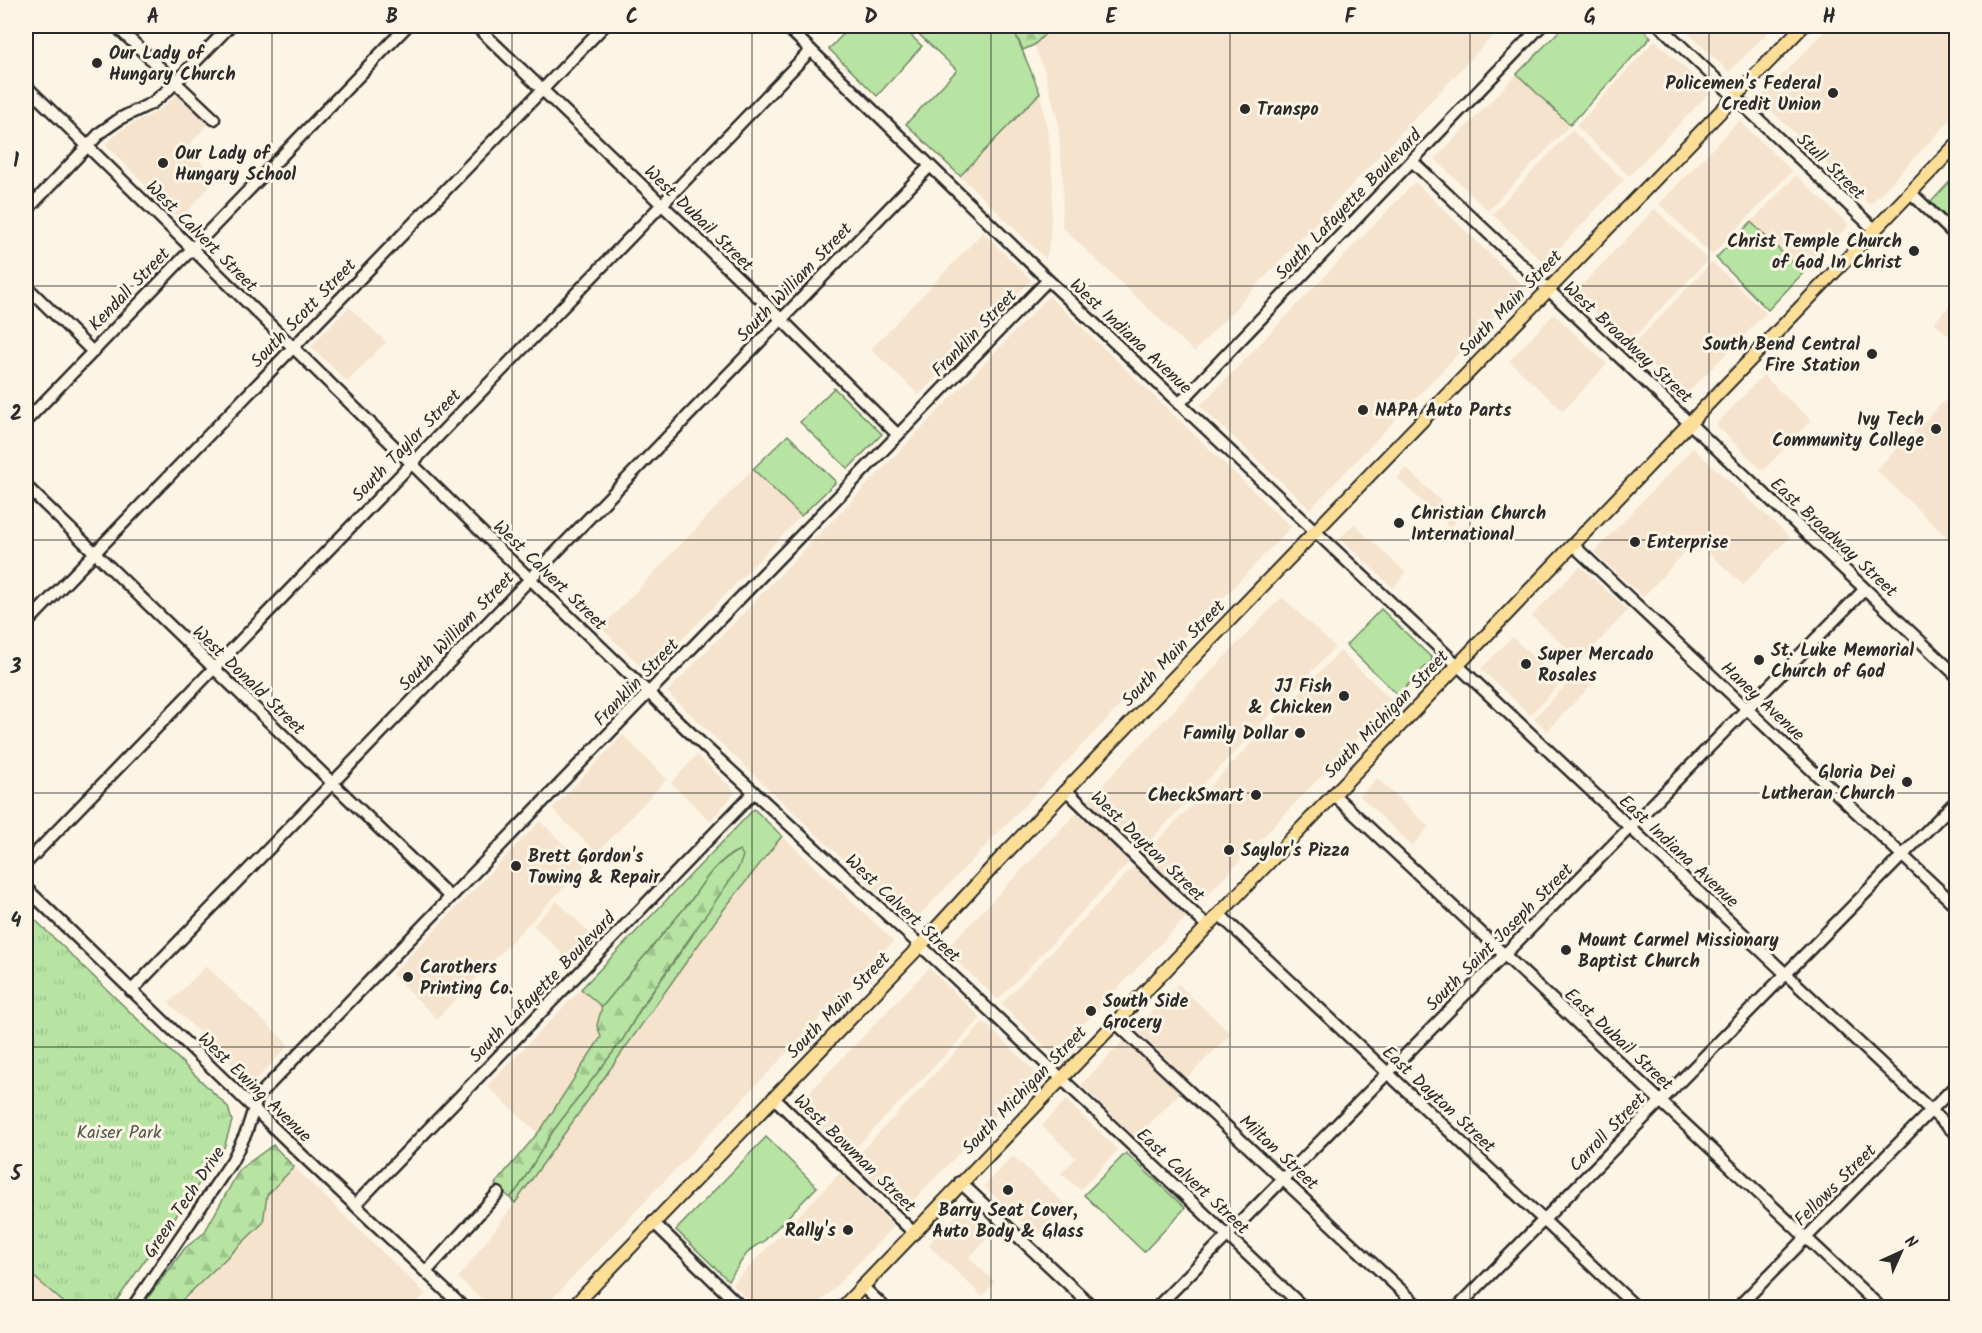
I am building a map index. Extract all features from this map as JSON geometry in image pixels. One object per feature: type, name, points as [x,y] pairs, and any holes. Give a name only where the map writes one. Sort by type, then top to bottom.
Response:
[{"type":"main road","name":"South Main Street","points":[[572,1308],[920,946],[1066,790],[1803,26]]},
{"type":"main road","name":"South Michigan Street","points":[[842,1308],[960,1182],[1956,145]]},
{"type":"street","points":[[116,26],[214,119]]},
{"type":"street","points":[[26,211],[112,124],[152,103],[176,82],[230,26]]},
{"type":"street","name":"Kendall Street","points":[[26,421],[407,26]]},
{"type":"street","name":"West Dubail Street","points":[[476,26],[781,319],[898,435]]},
{"type":"street","name":"South Scott Street","points":[[26,624],[604,26]]},
{"type":"street","name":"West Indiana Avenue","points":[[786,26],[1048,280],[1457,666]]},
{"type":"street","name":"South Lafayette Boulevard","points":[[1179,404],[1541,26]]},
{"type":"street","name":"Stull Street","points":[[1660,26],[1875,230]]},
{"type":"street","name":"South Taylor Street","points":[[26,863],[811,50]]},
{"type":"street","name":"West Calvert Street","points":[[26,86],[530,578],[1060,1079]]},
{"type":"street","name":"West Broadway Street","points":[[1412,161],[1690,423]]},
{"type":"street","name":"South William Street","points":[[132,991],[930,166]]},
{"type":"street","points":[[1911,193],[1956,236]]},
{"type":"street","name":"Franklin Street","points":[[254,1109],[257,1100],[272,1082],[1048,280]]},
{"type":"street","points":[[26,286],[92,351]]},
{"type":"street","name":"East Broadway Street","points":[[1690,423],[1956,675]]},
{"type":"street","name":"West Donald Street","points":[[26,486],[450,897]]},
{"type":"street","name":"Haney Avenue","points":[[1573,545],[1956,906]]},
{"type":"street","name":"South Saint Joseph Street","points":[[1156,1308],[1865,589]]},
{"type":"street","name":"East Indiana Avenue","points":[[1457,666],[1956,1134]]},
{"type":"street","name":"West Dayton Street","points":[[1066,790],[1207,926]]},
{"type":"street","name":"South Lafayette Boulevard","points":[[355,1205],[754,792]]},
{"type":"street","name":"East Dubail Street","points":[[1333,794],[1881,1308]]},
{"type":"street","name":"Carroll Street","points":[[1457,1308],[1956,801]]},
{"type":"street","name":"West Ewing Avenue","points":[[26,888],[464,1308]]},
{"type":"street","name":"East Dayton Street","points":[[1219,914],[1637,1308]]},
{"type":"street","name":"Milton Street","points":[[1115,1022],[1420,1308]]},
{"type":"street","name":"East Calvert Street","points":[[1060,1079],[1304,1308]]},
{"type":"street","name":"Fellows Street","points":[[1737,1308],[1956,1085]]},
{"type":"street","name":"West Bowman Street","points":[[774,1098],[914,1232]]},
{"type":"street","name":"Green Tech Drive","points":[[132,1308],[232,1161],[246,1133],[254,1109]]},
{"type":"street","points":[[960,1182],[1094,1308]]},
{"type":"street","points":[[426,1272],[498,1193]]},
{"type":"street","points":[[654,1222],[742,1308]]},
{"type":"street","points":[[862,1286],[885,1308]]},
{"type":"shaded area","points":[[1053,26],[1502,26],[1194,352],[1062,227],[1063,185],[1058,122],[1044,70],[1034,45]]},
{"type":"shaded area","points":[[1681,26],[1774,26],[1729,72]]},
{"type":"shaded area","points":[[1830,26],[1956,26],[1956,114],[1870,205],[1759,99]]},
{"type":"shaded area","points":[[1655,40],[1710,92],[1629,176],[1576,126]]},
{"type":"shaded area","points":[[1517,74],[1570,125],[1488,211],[1435,159]]},
{"type":"shaded area","name":"Our Lady of Hungary School","points":[[180,92],[210,122],[186,148],[218,178],[180,219],[105,145],[121,130],[159,110]]},
{"type":"shaded area","points":[[1040,93],[1050,144],[1053,186],[1050,240],[1046,259],[960,176]]},
{"type":"shaded area","points":[[1739,121],[1792,171],[1712,255],[1659,204]]},
{"type":"shaded area","points":[[1572,130],[1624,180],[1545,264],[1492,214]]},
{"type":"shaded area","points":[[1796,175],[1849,225],[1803,273],[1751,222]]},
{"type":"shaded area","points":[[1415,182],[1523,286],[1310,509],[1200,406]]},
{"type":"shaded area","points":[[1655,209],[1708,260],[1628,343],[1574,293]]},
{"type":"shaded area","points":[[983,232],[1031,280],[919,395],[871,349]]},
{"type":"shaded area","points":[[1712,262],[1766,313],[1684,397],[1631,347]]},
{"type":"shaded area","points":[[1049,296],[1291,527],[911,924],[667,692]]},
{"type":"shaded area","points":[[1956,299],[1956,343],[1934,322]]},
{"type":"shaded area","points":[[349,307],[386,342],[347,382],[311,346]]},
{"type":"shaded area","points":[[1554,314],[1607,364],[1563,411],[1509,361]]},
{"type":"shaded area","points":[[1763,375],[1811,420],[1763,471],[1716,425]]},
{"type":"shaded area","name":"Ivy Tech Community College","points":[[1956,389],[1956,546],[1876,470]]},
{"type":"shaded area","points":[[1693,448],[1790,537],[1743,585],[1696,541],[1643,597],[1594,552]]},
{"type":"shaded area","points":[[1406,468],[1459,518],[1450,528],[1397,478]]},
{"type":"shaded area","points":[[753,469],[801,516],[649,674],[601,628]]},
{"type":"shaded area","points":[[1354,524],[1406,573],[1393,588],[1340,538]]},
{"type":"shaded area","points":[[1580,566],[1628,610],[1581,661],[1532,616]]},
{"type":"shaded area","points":[[1282,597],[1335,647],[1138,853],[1086,802]]},
{"type":"shaded area","points":[[1512,637],[1561,683],[1530,715],[1481,669]]},
{"type":"shaded area","points":[[1340,651],[1393,701],[1195,908],[1142,857]]},
{"type":"shaded area","points":[[1580,671],[1593,683],[1547,731],[1534,718]]},
{"type":"shaded area","points":[[623,735],[667,779],[597,853],[552,809]]},
{"type":"shaded area","points":[[697,755],[736,792],[710,821],[671,783]]},
{"type":"shaded area","points":[[1377,778],[1429,827],[1412,846],[1360,796]]},
{"type":"shaded area","points":[[1080,809],[1132,859],[998,1000],[945,950]]},
{"type":"shaded area","points":[[540,821],[585,865],[437,1019],[392,974]]},
{"type":"shaded area","points":[[782,836],[894,941],[544,1307],[490,1307],[458,1278],[515,1203],[721,913]]},
{"type":"shaded area","points":[[1137,863],[1189,914],[1054,1055],[1001,1004]]},
{"type":"shaded area","points":[[557,901],[595,938],[572,963],[533,925]]},
{"type":"shaded area","points":[[206,966],[289,1045],[252,1084],[169,1003]]},
{"type":"shaded area","points":[[929,968],[981,1018],[848,1156],[797,1105]]},
{"type":"shaded area","points":[[1178,984],[1231,1034],[1187,1078],[1135,1029]]},
{"type":"shaded area","points":[[581,989],[622,1026],[541,1136],[487,1086]]},
{"type":"shaded area","points":[[984,1022],[1037,1073],[905,1209],[853,1160]]},
{"type":"shaded area","points":[[1124,1040],[1180,1093],[1136,1138],[1081,1085]]},
{"type":"shaded area","points":[[1066,1100],[1118,1150],[1080,1190],[1061,1173],[1076,1158],[1042,1126]]},
{"type":"shaded area","points":[[1013,1156],[1066,1205],[1037,1237],[984,1186]]},
{"type":"shaded area","points":[[294,1167],[426,1294],[412,1307],[175,1308],[262,1223],[267,1195]]},
{"type":"shaded area","points":[[840,1173],[894,1226],[816,1307],[756,1307],[732,1284]]},
{"type":"shaded area","points":[[967,1204],[995,1230],[969,1258],[995,1282],[982,1296],[928,1245]]},
{"type":"shaded area","points":[[26,1270],[69,1307],[26,1307]]},
{"type":"green space","points":[[851,26],[901,26],[922,46],[877,96],[829,49]]},
{"type":"green space","points":[[910,26],[1012,26],[1040,93],[960,176],[906,124],[957,70]]},
{"type":"green space","points":[[1012,26],[1053,26],[1034,45],[1023,50]]},
{"type":"green space","points":[[1564,26],[1639,26],[1651,37],[1570,125],[1517,74]]},
{"type":"green space","points":[[1956,175],[1956,227],[1931,202]]},
{"type":"green space","points":[[1751,222],[1803,273],[1768,310],[1716,258]]},
{"type":"green space","points":[[834,388],[882,434],[848,469],[800,422]]},
{"type":"green space","points":[[788,435],[836,482],[801,516],[753,469]]},
{"type":"green space","points":[[1381,609],[1433,659],[1398,695],[1346,645]]},
{"type":"green space","points":[[754,809],[782,836],[721,913],[515,1203],[510,1198],[553,1131],[623,1039],[642,1007],[692,936],[740,850],[725,858],[713,870],[692,899],[602,1007],[581,989]]},
{"type":"green space","points":[[740,850],[743,856],[738,869],[642,1006],[623,1039],[553,1131],[510,1198],[495,1184],[542,1128],[601,1037],[597,1025],[602,1007],[713,871],[725,859]]},
{"type":"green space","name":"Kaiser Park","points":[[26,911],[228,1107],[232,1121],[224,1148],[112,1307],[69,1307],[26,1270]]},
{"type":"green space","points":[[766,1137],[817,1187],[763,1242],[747,1253],[728,1280],[676,1230]]},
{"type":"green space","points":[[273,1145],[294,1167],[267,1195],[263,1223],[175,1307],[141,1307],[185,1248],[204,1233],[240,1169]]},
{"type":"green space","points":[[1126,1153],[1185,1208],[1144,1252],[1084,1195]]},
{"type":"place","name":"Our Lady of Hungary Church","points":[[97,63]]},
{"type":"place","name":"Policemen's Federal Credit Union","points":[[1833,93]]},
{"type":"place","name":"Transpo","points":[[1245,109]]},
{"type":"place","name":"Our Lady of Hungary School","points":[[163,163]]},
{"type":"place","name":"Christ Temple Church of God In Christ","points":[[1914,251]]},
{"type":"place","name":"South Bend Central Fire Station","points":[[1872,354]]},
{"type":"place","name":"NAPA Auto Parts","points":[[1363,410]]},
{"type":"place","name":"Ivy Tech Community College","points":[[1936,429]]},
{"type":"place","name":"Christian Church International","points":[[1399,523]]},
{"type":"place","name":"Enterprise","points":[[1635,542]]},
{"type":"place","name":"St. Luke Memorial Church of God","points":[[1759,660]]},
{"type":"place","name":"Super Mercado Rosales","points":[[1526,664]]},
{"type":"place","name":"JJ Fish & Chicken","points":[[1344,696]]},
{"type":"place","name":"Family Dollar","points":[[1300,733]]},
{"type":"place","name":"Gloria Dei Lutheran Church","points":[[1907,782]]},
{"type":"place","name":"CheckSmart","points":[[1256,795]]},
{"type":"place","name":"Saylor's Pizza","points":[[1229,850]]},
{"type":"place","name":"Brett Gordon's Towing & Repair","points":[[516,866]]},
{"type":"place","name":"Mount Carmel Missionary Baptist Church","points":[[1566,950]]},
{"type":"place","name":"Carothers Printing Co.","points":[[408,977]]},
{"type":"place","name":"South Side Grocery","points":[[1091,1011]]},
{"type":"place","name":"Barry Seat Cover, Auto Body & Glass","points":[[1008,1190]]},
{"type":"place","name":"Rally's","points":[[848,1230]]}]
